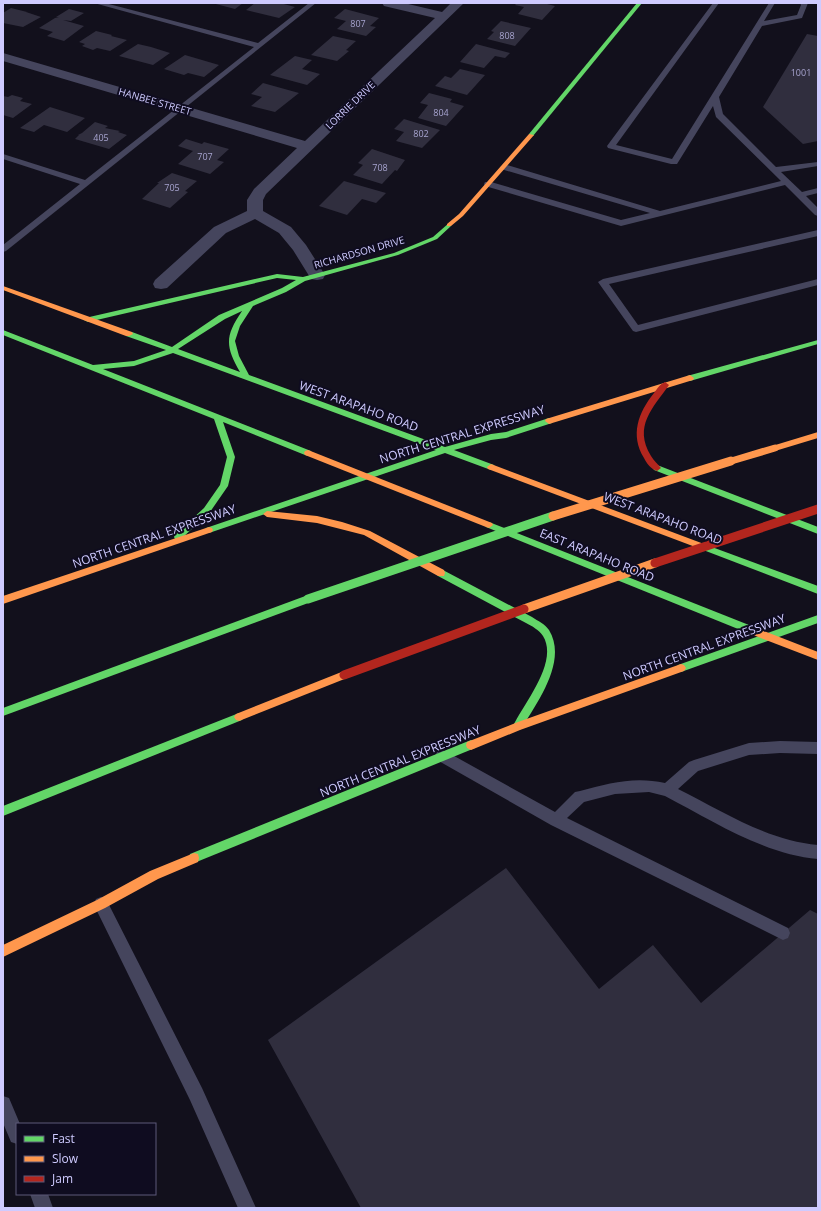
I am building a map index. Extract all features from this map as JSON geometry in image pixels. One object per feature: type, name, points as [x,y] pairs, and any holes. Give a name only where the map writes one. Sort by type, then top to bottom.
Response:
[{"type":"main road","name":"RICHARDSON DRIVE","points":[[92,368],[134,363],[171,351],[222,317],[310,277],[396,254],[435,238],[461,215],[504,167],[640,3]]},
{"type":"main road","points":[[88,320],[278,276],[310,277]]},
{"type":"main road","name":"WEST ARAPAHO ROAD","points":[[3,288],[171,351],[444,450],[818,590]]},
{"type":"main road","points":[[247,378],[232,352],[229,339],[233,328],[250,304]]},
{"type":"main road","points":[[3,332],[216,418],[366,476]]},
{"type":"main road","name":"NORTH CENTRAL EXPRESSWAY","points":[[3,600],[444,450],[491,436],[506,434],[665,385],[818,342]]},
{"type":"main road","points":[[665,385],[648,404],[641,418],[639,429],[645,454],[653,466],[818,531]]},
{"type":"main road","points":[[172,542],[207,510],[224,486],[231,457],[216,418]]},
{"type":"main road","points":[[3,712],[156,654],[308,599],[579,507],[818,435]]},
{"type":"main road","name":"EAST ARAPAHO ROAD","points":[[366,476],[818,656]]},
{"type":"main road","points":[[3,811],[344,675],[563,594],[818,509]]},
{"type":"main road","points":[[258,513],[306,517],[348,526],[367,533],[529,620],[548,634],[553,648],[550,662],[518,726]]},
{"type":"main road","name":"NORTH CENTRAL EXPRESSWAY","points":[[3,952],[101,904],[154,875],[442,756],[518,726],[818,619]]},
{"type":"street","points":[[388,3],[444,16]]},
{"type":"street","name":"LORRIE DRIVE","points":[[256,213],[255,200],[259,192],[458,3]]},
{"type":"street","name":"HANBEE STREET","points":[[3,57],[182,108],[307,146]]},
{"type":"street","points":[[161,284],[220,230],[256,213],[286,230],[300,248],[310,277]]},
{"type":"lane","points":[[97,3],[260,46]]},
{"type":"lane","points":[[3,249],[313,3]]},
{"type":"lane","points":[[716,3],[611,146],[674,162],[772,3]]},
{"type":"lane","points":[[760,24],[800,17],[805,4],[803,3]]},
{"type":"lane","points":[[715,97],[719,115],[818,213]]},
{"type":"lane","points":[[3,156],[85,183]]},
{"type":"lane","points":[[774,170],[818,164]]},
{"type":"lane","points":[[504,167],[660,213]]},
{"type":"lane","points":[[488,184],[621,223],[787,182]]},
{"type":"lane","points":[[800,195],[818,190]]},
{"type":"lane","points":[[818,233],[603,282],[636,329],[818,282]]},
{"type":"lane","points":[[667,790],[694,766],[749,748],[818,748]]},
{"type":"lane","points":[[442,756],[556,820],[783,933]]},
{"type":"lane","points":[[556,820],[580,797],[615,788],[650,786],[667,790],[776,842],[809,853],[818,852]]},
{"type":"lane","points":[[101,904],[196,1094],[247,1208]]},
{"type":"lane","points":[[3,1104],[16,1134]]},
{"type":"lane","points":[[39,1195],[44,1208]]},
{"type":"building","points":[[212,3],[243,3],[235,9]]},
{"type":"building","points":[[255,3],[280,3],[295,7],[279,18],[246,10]]},
{"type":"building","points":[[517,3],[543,3],[555,6],[542,20],[518,14],[524,7],[515,5]]},
{"type":"building","points":[[11,8],[41,17],[23,27],[3,23],[3,13]]},
{"type":"building","points":[[69,9],[84,13],[71,21],[63,20],[84,26],[64,41],[47,36],[53,32],[39,28],[59,17],[56,17]]},
{"type":"building","points":[[345,9],[379,18],[370,26],[376,27],[366,36],[337,29],[346,21],[334,18]]},
{"type":"building","points":[[501,21],[531,28],[515,46],[487,39],[494,32],[491,31]]},
{"type":"building","points":[[96,31],[127,40],[110,51],[97,48],[93,50],[82,46],[85,44],[79,42]]},
{"type":"building","points":[[807,34],[818,36],[818,141],[803,144],[763,107]]},
{"type":"building","points":[[333,36],[356,41],[346,50],[349,51],[337,61],[311,55]]},
{"type":"building","points":[[138,44],[170,53],[153,65],[119,56]]},
{"type":"building","points":[[476,44],[510,53],[505,58],[495,56],[484,68],[460,62]]},
{"type":"building","points":[[185,55],[219,65],[204,77],[188,73],[184,75],[164,69]]},
{"type":"building","points":[[295,56],[312,60],[302,69],[320,74],[307,85],[270,75]]},
{"type":"building","points":[[460,69],[485,75],[467,95],[435,86],[445,76],[451,78]]},
{"type":"building","points":[[263,83],[299,93],[275,112],[251,106],[262,97],[251,94]]},
{"type":"building","points":[[429,93],[452,99],[450,102],[464,106],[446,126],[418,118],[428,105],[420,103]]},
{"type":"building","points":[[12,95],[23,98],[20,101],[32,104],[13,118],[3,115],[3,96],[8,97]]},
{"type":"building","points":[[50,107],[85,118],[67,132],[44,125],[34,132],[20,128]]},
{"type":"building","points":[[404,119],[440,130],[422,148],[396,141],[404,132],[394,129]]},
{"type":"building","points":[[95,122],[108,126],[105,128],[120,131],[118,132],[127,135],[109,149],[75,139]]},
{"type":"building","points":[[186,139],[202,144],[204,142],[229,149],[217,160],[224,162],[210,174],[178,164],[193,151],[178,146]]},
{"type":"building","points":[[372,149],[405,160],[397,171],[395,170],[382,184],[353,175],[363,165],[358,163]]},
{"type":"building","points":[[172,173],[197,181],[185,191],[188,192],[170,208],[142,199],[159,183],[157,183]]},
{"type":"building","points":[[344,181],[386,193],[376,203],[362,199],[347,215],[319,206]]},
{"type":"building","points":[[506,868],[599,989],[653,945],[701,1003],[810,910],[818,914],[818,1208],[361,1208],[268,1040]]},
{"type":"traffic: fast","points":[[531,135],[640,3]]},
{"type":"traffic: fast","points":[[94,367],[134,363],[171,351],[222,317],[284,290],[303,279],[396,254],[435,238],[449,225]]},
{"type":"traffic: fast","points":[[88,320],[277,276],[303,279]]},
{"type":"traffic: fast","points":[[247,378],[235,356],[231,341],[236,326],[250,305]]},
{"type":"traffic: fast","points":[[3,332],[308,453]]},
{"type":"traffic: fast","points":[[129,334],[491,467]]},
{"type":"traffic: fast","points":[[690,378],[818,342]]},
{"type":"traffic: fast","points":[[178,537],[207,510],[224,486],[231,457],[217,417]]},
{"type":"traffic: fast","points":[[209,530],[445,450],[491,437],[506,435],[549,421]]},
{"type":"traffic: fast","points":[[657,468],[818,531]]},
{"type":"traffic: fast","points":[[308,599],[553,516]]},
{"type":"traffic: fast","points":[[489,525],[751,630]]},
{"type":"traffic: fast","points":[[701,546],[818,590]]},
{"type":"traffic: fast","points":[[441,573],[529,620],[546,633],[551,643],[549,667],[544,680],[518,726]]},
{"type":"traffic: fast","points":[[3,712],[308,599]]},
{"type":"traffic: fast","points":[[681,668],[818,619]]},
{"type":"traffic: fast","points":[[3,811],[239,717]]},
{"type":"traffic: fast","points":[[194,858],[471,745]]},
{"type":"traffic: slow","points":[[449,225],[461,215],[531,135]]},
{"type":"traffic: slow","points":[[3,288],[129,334]]},
{"type":"traffic: slow","points":[[549,421],[690,378]]},
{"type":"traffic: slow","points":[[775,448],[818,435]]},
{"type":"traffic: slow","points":[[553,516],[775,448]]},
{"type":"traffic: slow","points":[[308,453],[489,525]]},
{"type":"traffic: slow","points":[[491,467],[701,546]]},
{"type":"traffic: slow","points":[[267,514],[317,520],[342,525],[367,533],[441,573]]},
{"type":"traffic: slow","points":[[3,600],[209,530]]},
{"type":"traffic: slow","points":[[524,609],[655,563]]},
{"type":"traffic: slow","points":[[751,630],[818,656]]},
{"type":"traffic: slow","points":[[471,745],[518,726],[681,668]]},
{"type":"traffic: slow","points":[[239,717],[344,675]]},
{"type":"traffic: slow","points":[[3,951],[101,904],[154,875],[194,858]]},
{"type":"traffic: jam","points":[[657,468],[651,463],[644,451],[640,432],[644,415],[653,400],[665,385]]},
{"type":"traffic: jam","points":[[655,563],[818,509]]},
{"type":"traffic: jam","points":[[344,675],[524,609]]}]
